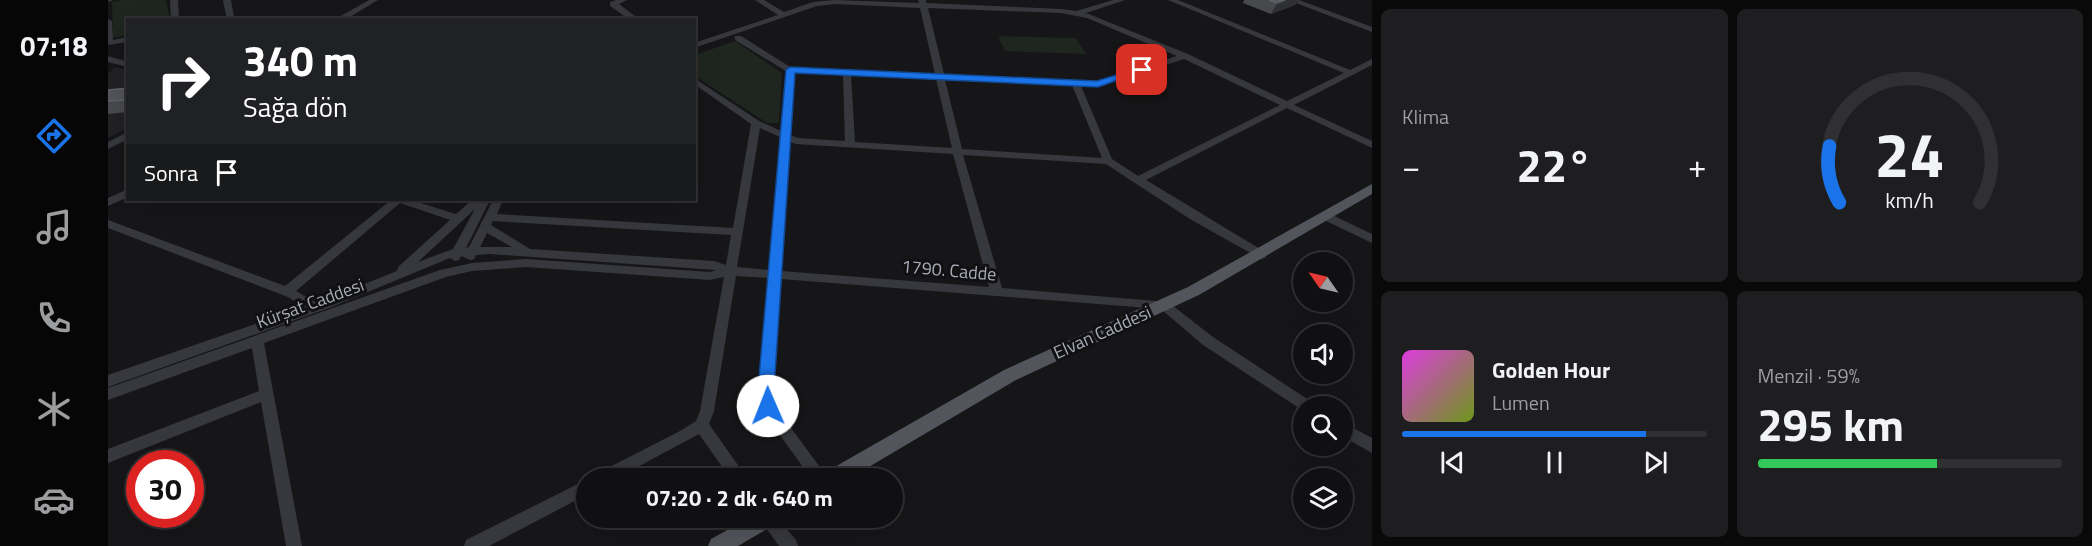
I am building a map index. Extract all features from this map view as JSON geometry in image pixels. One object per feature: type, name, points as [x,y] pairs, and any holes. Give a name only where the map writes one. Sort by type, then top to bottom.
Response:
[{"type":"main road","name":"Elvan Caddesi","points":[[850,468],[1006,377],[1055,352],[1164,305],[1261,255],[1372,188]]},
{"type":"main road","points":[[718,546],[750,528]]},
{"type":"street","points":[[174,0],[175,18]]},
{"type":"street","points":[[227,0],[230,18]]},
{"type":"street","points":[[342,18],[374,0]]},
{"type":"street","points":[[623,0],[613,4],[633,18]]},
{"type":"street","points":[[759,0],[785,16]]},
{"type":"street","points":[[1015,0],[1019,9]]},
{"type":"street","points":[[1077,14],[1121,0]]},
{"type":"street","points":[[1172,0],[1351,73]]},
{"type":"street","points":[[1292,0],[1372,30]]},
{"type":"street","points":[[696,51],[822,8],[827,2]]},
{"type":"street","points":[[696,45],[827,2],[922,2],[1077,14],[1132,33],[1185,56],[1372,145]]},
{"type":"street","points":[[922,2],[957,150],[997,292]]},
{"type":"street","points":[[108,21],[108,43],[126,39]]},
{"type":"street","points":[[738,38],[790,70],[1098,84],[1185,56]]},
{"type":"street","points":[[108,59],[126,64]]},
{"type":"street","points":[[1138,180],[1372,62]]},
{"type":"street","points":[[790,70],[766,389],[768,406],[813,468]]},
{"type":"street","points":[[847,73],[850,145]]},
{"type":"street","points":[[696,81],[756,123],[784,137],[805,142],[1108,161],[1261,255]]},
{"type":"street","points":[[1075,83],[1108,161]]},
{"type":"street","points":[[623,468],[686,436],[701,424],[707,411],[756,123]]},
{"type":"street","points":[[108,146],[126,136]]},
{"type":"street","points":[[108,203],[126,193]]},
{"type":"street","points":[[286,292],[396,201]]},
{"type":"street","points":[[404,201],[457,218]]},
{"type":"street","points":[[394,277],[477,201]]},
{"type":"street","points":[[444,273],[458,252],[484,201]]},
{"type":"street","points":[[464,268],[498,201]]},
{"type":"street","points":[[1326,216],[1372,239]]},
{"type":"street","points":[[488,222],[736,232]]},
{"type":"street","points":[[488,222],[528,252]]},
{"type":"street","points":[[108,224],[286,292],[315,308]]},
{"type":"street","name":"1790. Cadde","points":[[394,277],[458,252],[473,250],[528,252],[714,265],[730,271],[1164,305]]},
{"type":"street","name":"1790. Cadde","points":[[444,273],[464,268],[526,263],[710,276],[730,271]]},
{"type":"street","name":"Kürşat Caddesi","points":[[108,394],[444,273]]},
{"type":"street","name":"Kürşat Caddesi","points":[[108,381],[315,308],[394,277]]},
{"type":"street","points":[[1164,305],[1208,341],[1293,397]]},
{"type":"street","points":[[257,341],[294,546]]},
{"type":"street","points":[[108,456],[267,394]]},
{"type":"street","points":[[701,424],[732,468]]},
{"type":"street","points":[[1353,435],[1372,446]]},
{"type":"street","points":[[472,546],[576,492]]},
{"type":"street","points":[[775,528],[790,546]]},
{"type":"shaded area","points":[[166,0],[170,18],[126,18],[126,35],[113,38],[112,2]]},
{"type":"shaded area","points":[[998,36],[1076,38],[1086,54],[1005,51]]},
{"type":"shaded area","points":[[735,41],[782,73],[779,123],[767,123],[696,77],[696,55]]},
{"type":"shaded area","points":[[115,67],[126,70],[126,129],[108,138],[108,74]]},
{"type":"building","points":[[1269,0],[1285,0],[1277,3]]},
{"type":"building","points":[[126,88],[126,99],[108,101],[108,90]]},
{"type":"route","points":[[768,406],[766,389],[790,70],[1098,84],[1142,70]]}]
